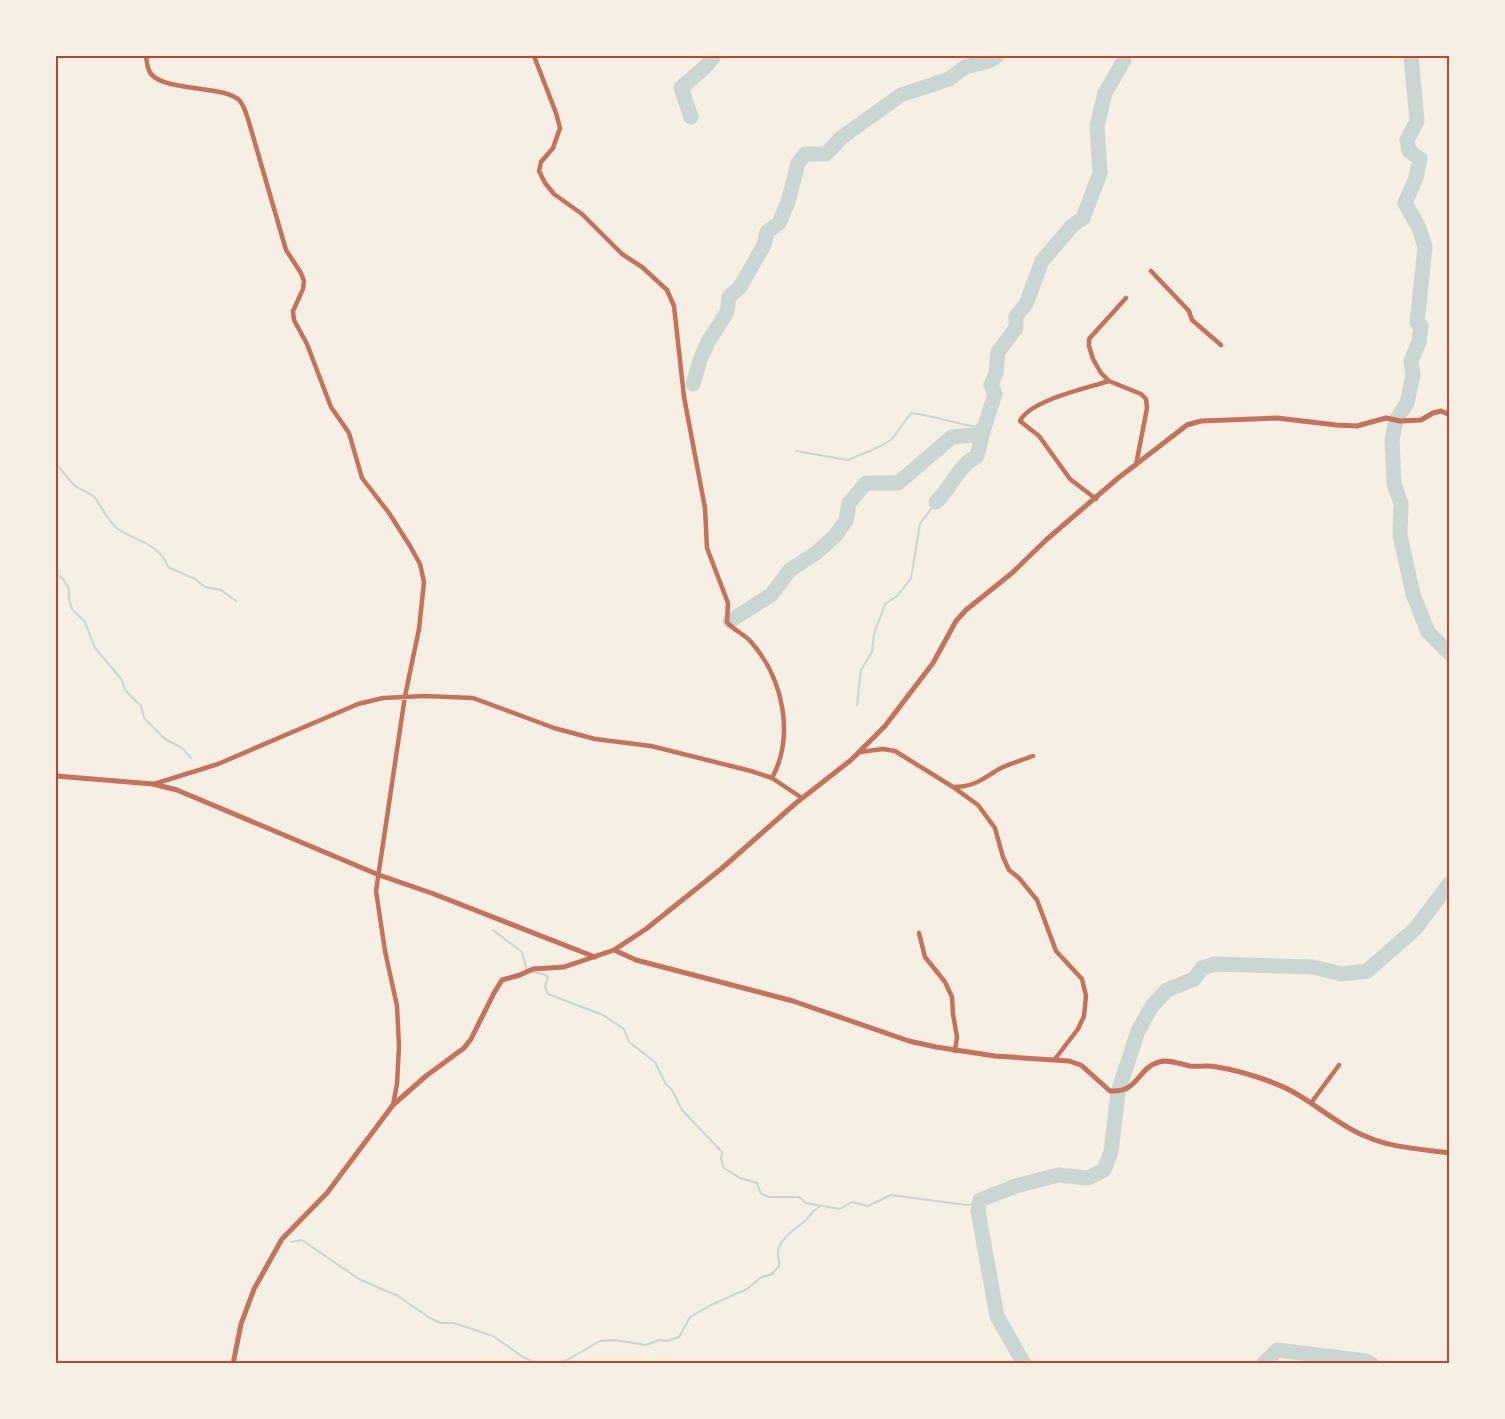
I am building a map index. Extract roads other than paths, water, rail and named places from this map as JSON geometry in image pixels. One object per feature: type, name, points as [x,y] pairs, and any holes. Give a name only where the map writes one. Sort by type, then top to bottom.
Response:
[{"type":"street","points":[[146,56],[148,68],[158,79],[234,97],[240,102],[248,118],[286,250],[304,281],[303,289],[293,311],[294,320],[307,344],[331,407],[349,433],[362,478],[389,513],[420,564],[424,582],[422,605],[405,696],[375,896],[399,1023],[397,1084],[393,1105]]},
{"type":"street","points":[[534,56],[560,128],[553,148],[541,162],[539,171],[545,183],[554,194],[582,214],[622,254],[642,267],[667,290],[674,306],[684,396],[705,508],[707,548],[728,603],[727,622],[755,645],[771,669],[779,688],[784,750],[772,778]]},
{"type":"street","points":[[1151,271],[1189,311],[1192,320],[1221,345]]},
{"type":"street","points":[[1126,298],[1089,339],[1089,346],[1093,359],[1109,381],[1142,394],[1146,399],[1147,408],[1137,465]]},
{"type":"street","points":[[1096,499],[1070,479],[1040,436],[1020,420],[1023,415],[1054,398],[1109,381]]},
{"type":"street","points":[[233,1364],[241,1324],[254,1289],[282,1239],[327,1193],[393,1105],[471,1039],[502,980],[533,969],[564,967],[614,950],[639,934],[721,869],[859,752],[891,719],[933,663],[961,615],[1012,573],[1116,479],[1184,427],[1201,421],[1277,418],[1357,426],[1386,418],[1401,421],[1421,420],[1442,411],[1449,415]]},
{"type":"street","points":[[153,784],[218,764],[358,705],[383,698],[405,696],[473,698],[554,728],[595,739],[651,746],[772,778],[802,798]]},
{"type":"street","points":[[859,752],[883,749],[895,751],[954,787],[978,805],[995,828],[1009,870],[1037,900],[1056,951],[1082,979],[1086,996],[1084,1016],[1078,1029],[1055,1059]]},
{"type":"street","points":[[954,787],[966,787],[979,782],[1002,768],[1033,756]]},
{"type":"street","points":[[56,776],[153,784],[177,790],[379,875],[445,898],[595,957]]},
{"type":"street","points":[[919,933],[925,957],[945,982],[952,997],[957,1037],[956,1051]]},
{"type":"street","points":[[614,950],[636,960],[816,1007],[909,1041],[956,1051],[995,1056],[1055,1059],[1082,1065],[1110,1092],[1126,1090],[1158,1062],[1169,1061],[1217,1067],[1274,1083],[1311,1103],[1362,1136],[1380,1142],[1449,1153]]},
{"type":"street","points":[[1311,1103],[1340,1065]]},
{"type":"waterway","points":[[691,117],[681,88],[714,56]]},
{"type":"waterway","points":[[693,384],[708,342],[727,312],[729,297],[740,287],[764,245],[767,232],[779,223],[788,202],[798,163],[805,154],[826,154],[842,137],[901,95],[949,79],[965,67],[989,61],[997,56]]},
{"type":"waterway","points":[[730,621],[771,595],[790,570],[816,553],[835,536],[846,521],[849,503],[866,483],[898,483],[952,437],[975,435],[984,428],[995,394],[991,385],[996,373],[998,352],[1016,328],[1016,316],[1026,304],[1042,261],[1072,226],[1083,218],[1100,173],[1097,126],[1105,93],[1124,60],[1123,56]]},
{"type":"waterway","points":[[1411,56],[1417,121],[1407,140],[1409,151],[1420,159],[1416,178],[1405,203],[1419,228],[1425,247],[1417,323],[1421,326],[1419,342],[1411,361],[1413,375],[1407,403],[1396,420],[1392,440],[1394,484],[1401,503],[1400,535],[1413,594],[1428,632],[1450,654]]},
{"type":"waterway","points":[[796,451],[848,460],[892,439],[911,413],[984,428]]},
{"type":"waterway","points":[[936,502],[965,465],[977,456],[984,428]]},
{"type":"waterway","points":[[56,464],[74,485],[94,496],[114,526],[153,548],[164,559],[168,567],[195,579],[205,587],[221,590],[236,601]]},
{"type":"waterway","points":[[857,705],[861,670],[872,652],[874,634],[885,604],[897,596],[911,578],[920,524],[936,502]]},
{"type":"waterway","points":[[56,573],[69,589],[72,609],[85,622],[95,648],[122,680],[125,690],[141,706],[144,718],[165,739],[182,748],[191,758]]},
{"type":"waterway","points":[[1024,1364],[997,1316],[978,1211],[980,1200],[1016,1186],[1058,1175],[1088,1178],[1104,1170],[1111,1152],[1118,1092],[1138,1031],[1152,1006],[1167,990],[1194,979],[1202,968],[1215,964],[1313,967],[1342,974],[1367,971],[1415,929],[1450,883]]},
{"type":"waterway","points":[[493,930],[522,952],[527,971],[548,977],[545,987],[548,994],[603,1015],[624,1029],[629,1042],[655,1062],[682,1110],[722,1152],[721,1159],[724,1168],[740,1178],[757,1183],[761,1194],[769,1197],[799,1197],[806,1203],[840,1209],[852,1202],[868,1206],[891,1195],[966,1205],[980,1200]]},
{"type":"waterway","points":[[554,1364],[567,1360],[600,1341],[614,1340],[646,1345],[679,1337],[690,1317],[747,1289],[760,1278],[772,1274],[779,1266],[778,1254],[782,1242],[819,1207]]},
{"type":"waterway","points":[[291,1242],[302,1240],[359,1279],[398,1296],[430,1318],[493,1336],[523,1357],[538,1364]]},
{"type":"waterway","points":[[1263,1364],[1277,1350],[1366,1361],[1372,1364]]}]
